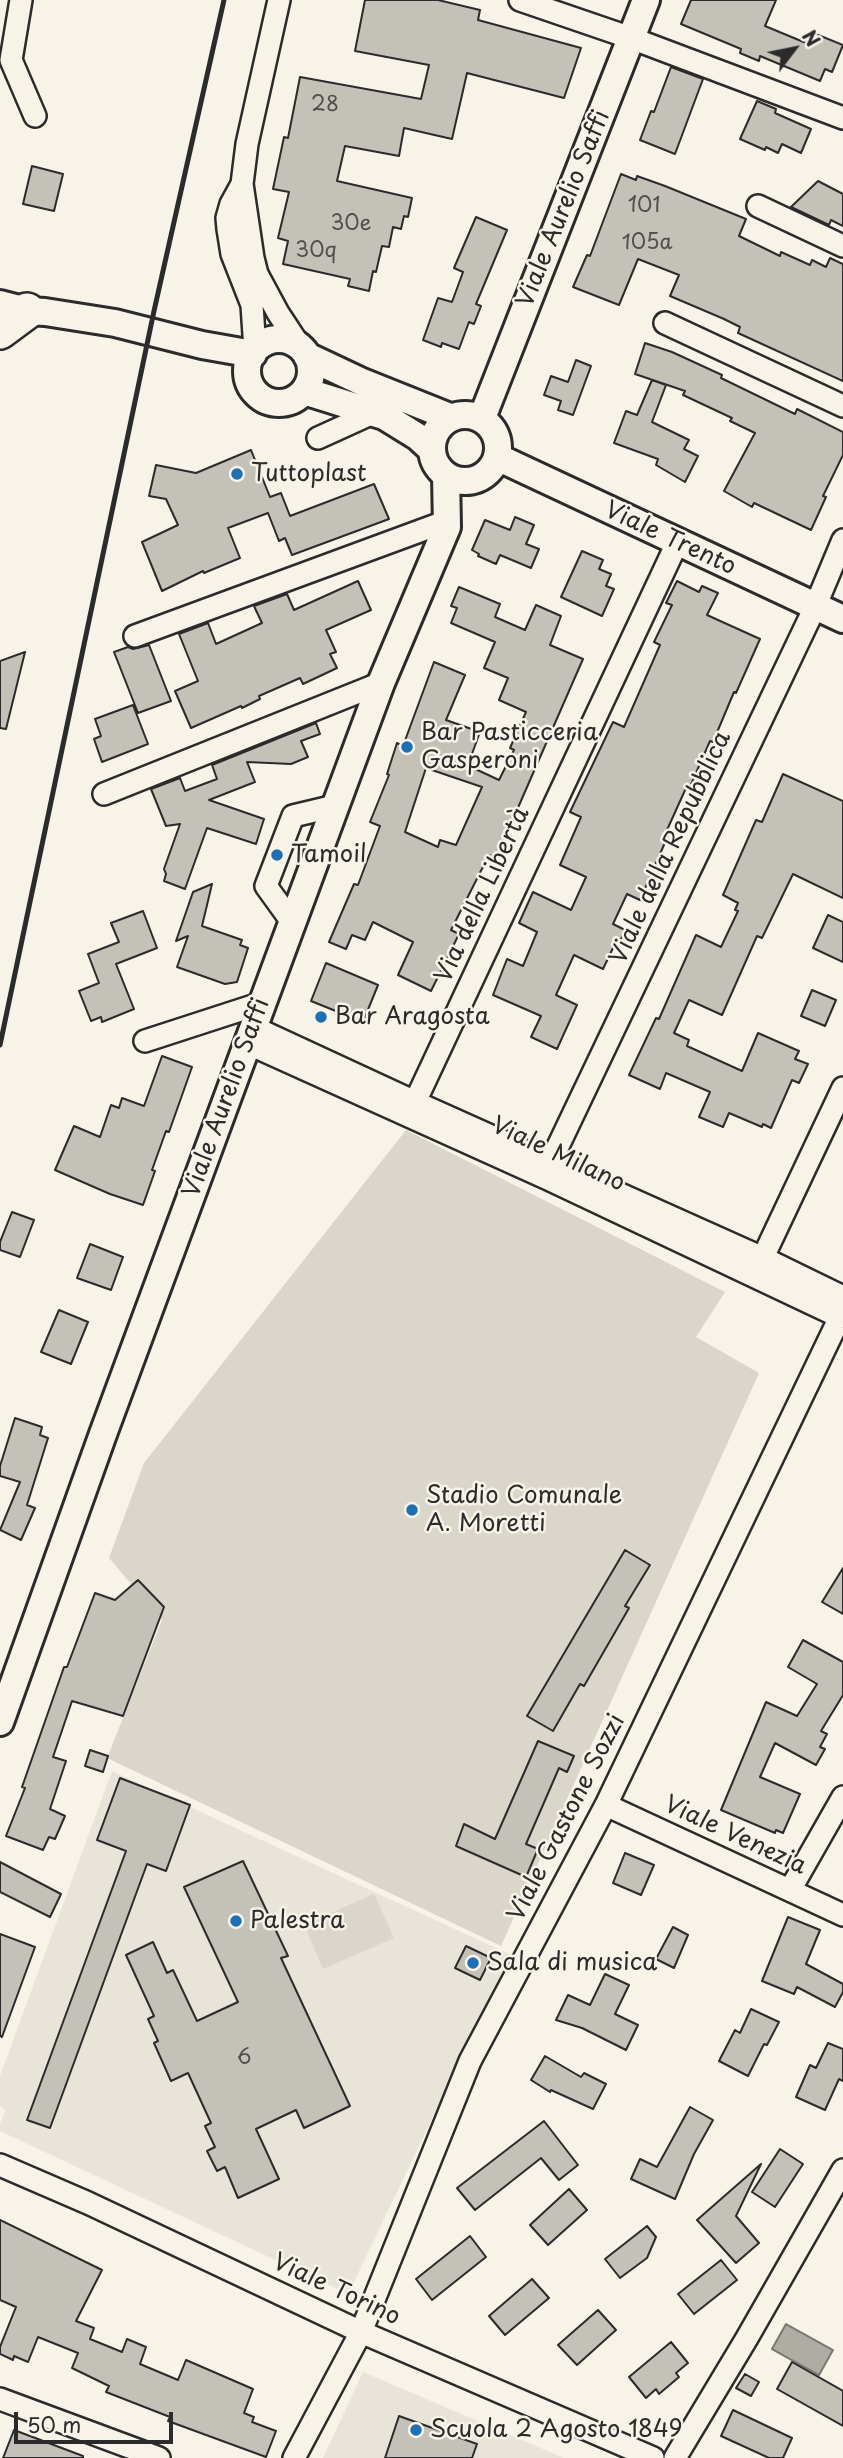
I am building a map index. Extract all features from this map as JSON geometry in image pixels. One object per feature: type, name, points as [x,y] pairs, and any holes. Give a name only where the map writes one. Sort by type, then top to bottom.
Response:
[{"type":"street","points":[[21,0],[11,60],[35,116]]},
{"type":"street","points":[[242,184],[227,218],[232,254],[252,305],[252,361],[259,395],[267,400],[287,402],[304,391],[311,374],[304,352],[278,313],[257,274],[242,184],[247,144],[279,0]]},
{"type":"street","points":[[520,0],[631,38],[843,118]]},
{"type":"street","name":"Viale Aurelio Saffi","points":[[482,418],[646,0]]},
{"type":"street","points":[[758,206],[843,246]]},
{"type":"street","points":[[7,316],[46,312],[116,323],[252,361]]},
{"type":"street","points":[[665,323],[843,406]]},
{"type":"street","points":[[252,361],[263,343],[283,339],[360,381],[450,417]]},
{"type":"street","points":[[304,391],[398,424],[431,449],[438,468],[446,475],[455,480],[476,479]]},
{"type":"street","points":[[318,438],[373,413]]},
{"type":"street","points":[[135,636],[447,524],[476,479],[493,467],[499,446],[496,435],[482,418],[460,414],[450,417],[436,430],[431,449]]},
{"type":"street","name":"Viale Trento","points":[[497,457],[843,619]]},
{"type":"street","name":"Viale Aurelio Saffi","points":[[0,1722],[103,1434],[335,806],[381,683],[447,524],[446,475]]},
{"type":"street","name":"Viale della Repubblica","points":[[550,1170],[815,607],[843,540]]},
{"type":"street","name":"Via della Libertà","points":[[411,1109],[677,543]]},
{"type":"street","points":[[104,794],[381,683]]},
{"type":"street","points":[[292,922],[266,886],[293,816],[335,806]]},
{"type":"street","points":[[145,1041],[254,1025]]},
{"type":"street","name":"Viale Milano","points":[[254,1025],[411,1109],[758,1267],[842,1310]]},
{"type":"street","points":[[758,1267],[843,1088]]},
{"type":"street","name":"Viale Gastone Sozzi","points":[[294,2458],[361,2332],[470,2061],[606,1805],[842,1310]]},
{"type":"street","points":[[790,1890],[843,1797]]},
{"type":"street","name":"Viale Venezia","points":[[606,1805],[843,1915]]},
{"type":"street","name":"Viale Torino","points":[[0,2165],[88,2203],[361,2332],[653,2458]]},
{"type":"street","points":[[675,2458],[843,2169]]},
{"type":"street","points":[[0,2399],[159,2458]]},
{"type":"shaded area","name":"Stadio Comunale A. Moretti","points":[[406,1130],[725,1292],[696,1337],[759,1373],[501,1946],[107,1758],[162,1620],[109,1558],[144,1463]]},
{"type":"shaded area","points":[[112,1771],[511,1955],[348,2294],[0,2131],[6,2110],[0,2106],[0,2076]]},
{"type":"shaded area","points":[[374,1894],[394,1938],[323,1969],[304,1925]]},
{"type":"shaded area","points":[[786,2324],[833,2350],[819,2375],[772,2349]]},
{"type":"shaded area","points":[[363,2372],[564,2458],[323,2458]]},
{"type":"building","points":[[365,0],[438,0],[480,10],[478,20],[581,48],[564,98],[467,73],[452,139],[404,128],[399,156],[345,146],[337,181],[412,198],[408,217],[404,216],[401,229],[393,227],[389,247],[382,246],[369,291],[348,286],[350,279],[283,264],[288,241],[278,238],[289,192],[273,189],[284,137],[288,138],[300,77],[421,99],[429,65],[355,51]]},
{"type":"building","points":[[691,0],[776,0],[765,26],[806,43],[811,32],[843,45],[832,72],[825,69],[820,81],[760,56],[759,61],[740,53],[741,49],[681,24]]},
{"type":"building","points":[[671,67],[703,79],[675,154],[640,140]]},
{"type":"building","points":[[757,101],[776,109],[775,113],[811,129],[801,153],[782,144],[778,153],[740,139]]},
{"type":"building","points":[[32,166],[63,174],[54,211],[23,204]]},
{"type":"building","points":[[621,174],[636,180],[637,176],[665,186],[746,219],[739,236],[780,256],[781,252],[810,265],[812,260],[826,267],[830,258],[843,264],[843,381],[738,333],[740,327],[670,296],[679,275],[638,259],[619,305],[573,287],[587,255],[590,256]]},
{"type":"building","points":[[818,181],[843,194],[843,226],[831,220],[829,225],[791,207]]},
{"type":"building","points":[[476,217],[507,230],[476,304],[481,306],[474,324],[469,322],[459,349],[442,343],[441,347],[423,340],[438,298],[452,302],[463,272],[454,268]]},
{"type":"building","points":[[645,343],[722,375],[721,378],[795,414],[797,409],[843,432],[843,455],[823,496],[826,497],[811,530],[754,503],[752,507],[724,491],[755,433],[730,421],[732,418],[683,395],[685,391],[635,374]]},
{"type":"building","points":[[576,360],[591,366],[573,415],[558,410],[561,401],[544,395],[551,376],[568,382]]},
{"type":"building","points":[[652,380],[666,385],[652,422],[689,440],[684,449],[698,456],[685,482],[656,465],[658,459],[614,443],[626,411],[637,415]]},
{"type":"building","points":[[251,450],[270,497],[281,493],[290,516],[374,484],[389,519],[292,555],[285,538],[279,541],[268,513],[228,528],[240,558],[204,573],[203,571],[162,591],[142,542],[178,525],[166,499],[149,496],[156,465],[196,473]]},
{"type":"building","points":[[515,517],[534,525],[526,544],[539,549],[531,568],[500,555],[496,564],[478,556],[479,554],[472,550],[485,520],[510,530]]},
{"type":"building","points":[[582,551],[603,560],[599,569],[611,574],[606,586],[614,589],[602,616],[561,597]]},
{"type":"building","points":[[358,581],[371,610],[326,630],[336,652],[330,654],[337,668],[303,684],[300,678],[259,696],[260,699],[242,708],[241,706],[191,728],[175,691],[198,681],[179,634],[208,623],[216,644],[262,623],[254,606],[287,594],[294,610]]},
{"type":"building","points":[[677,581],[699,592],[702,586],[718,593],[707,615],[760,639],[713,742],[710,741],[689,789],[686,788],[640,900],[627,894],[613,924],[625,930],[617,949],[613,948],[603,969],[574,955],[556,995],[577,1005],[557,1049],[531,1037],[541,1016],[493,995],[507,959],[523,966],[537,932],[519,923],[533,892],[571,910],[586,877],[560,865],[581,817],[570,812],[613,722],[624,727],[660,645],[654,642],[672,605],[666,603]]},
{"type":"building","points":[[459,587],[500,604],[495,617],[525,630],[536,605],[561,616],[550,645],[583,659],[496,858],[489,855],[451,930],[459,934],[431,991],[398,975],[413,942],[373,922],[365,940],[352,935],[346,949],[329,942],[354,884],[358,885],[380,826],[370,822],[389,775],[387,774],[397,743],[403,746],[434,662],[465,675],[446,720],[480,732],[469,762],[473,763],[471,767],[499,780],[514,750],[510,748],[526,712],[499,700],[508,678],[484,668],[495,642],[451,623],[457,608],[451,606]],"holes":[[[426,768],[482,787],[456,845],[440,840],[438,847],[405,832]]]},
{"type":"building","points":[[149,645],[171,701],[138,713],[114,652],[128,647],[133,649]]},
{"type":"building","points":[[25,652],[6,729],[0,728],[0,661]]},
{"type":"building","points":[[133,705],[148,744],[102,762],[94,739],[101,736],[95,719]]},
{"type":"building","points":[[316,723],[320,734],[301,741],[308,757],[291,764],[247,762],[255,782],[209,800],[264,819],[256,844],[207,828],[185,889],[164,881],[164,869],[180,824],[166,826],[151,789],[180,778],[185,791],[217,779],[212,765]]},
{"type":"building","points":[[783,774],[843,801],[843,898],[793,874],[762,938],[757,936],[722,1015],[689,1000],[674,1033],[689,1040],[687,1046],[742,1071],[758,1033],[799,1051],[795,1059],[808,1064],[799,1083],[792,1080],[771,1128],[729,1113],[723,1127],[699,1117],[710,1092],[666,1073],[660,1089],[629,1075],[656,1018],[659,1019],[696,935],[721,947],[738,911],[735,910],[738,903],[723,895],[756,820],[762,822]]},
{"type":"building","points":[[212,884],[202,926],[242,940],[240,945],[248,948],[237,982],[225,984],[177,967],[188,936],[176,941],[193,892]]},
{"type":"building","points":[[143,911],[157,948],[116,964],[134,1009],[102,1022],[101,1017],[91,1021],[79,991],[99,983],[88,954],[119,942],[111,923]]},
{"type":"building","points":[[828,915],[843,922],[843,962],[813,948]]},
{"type":"building","points":[[326,963],[378,985],[363,1022],[311,1001]]},
{"type":"building","points":[[812,990],[836,1000],[825,1026],[801,1016]]},
{"type":"building","points":[[162,1056],[192,1067],[152,1170],[155,1171],[143,1205],[55,1170],[74,1126],[100,1137],[111,1105],[119,1108],[122,1098],[144,1106]]},
{"type":"building","points":[[12,1212],[34,1220],[20,1257],[0,1250],[0,1242]]},
{"type":"building","points":[[90,1244],[123,1257],[111,1290],[77,1278]]},
{"type":"building","points":[[59,1310],[88,1322],[71,1364],[41,1352]]},
{"type":"building","points":[[15,1418],[42,1427],[40,1435],[48,1438],[27,1505],[35,1508],[21,1540],[0,1530],[20,1482],[0,1476],[0,1466]]},
{"type":"building","points":[[625,1550],[650,1565],[625,1606],[629,1608],[584,1686],[580,1684],[553,1731],[527,1716]]},
{"type":"building","points":[[843,1568],[843,1614],[822,1602]]},
{"type":"building","points":[[138,1580],[164,1607],[123,1716],[72,1701],[53,1757],[66,1761],[50,1809],[65,1816],[55,1839],[49,1837],[43,1850],[6,1836],[25,1788],[22,1787],[64,1667],[67,1667],[95,1593],[115,1600]]},
{"type":"building","points":[[803,1640],[843,1662],[843,1695],[821,1731],[827,1734],[820,1747],[825,1749],[816,1765],[775,1743],[760,1777],[800,1794],[783,1833],[776,1830],[775,1833],[721,1810],[766,1702],[797,1716],[817,1684],[788,1667]]},
{"type":"building","points":[[538,1741],[574,1756],[567,1772],[559,1768],[526,1844],[538,1849],[526,1877],[456,1846],[464,1824],[495,1839]]},
{"type":"building","points":[[90,1750],[108,1756],[103,1772],[85,1766]]},
{"type":"building","points":[[120,1778],[190,1805],[166,1871],[147,1864],[50,2128],[27,2120],[126,1851],[97,1840]]},
{"type":"building","points":[[625,1853],[654,1865],[641,1895],[613,1883]]},
{"type":"building","points":[[243,1861],[288,1956],[281,1958],[350,2106],[304,2128],[296,2110],[256,2129],[279,2179],[238,2198],[225,2167],[217,2171],[207,2151],[215,2147],[205,2126],[211,2123],[188,2073],[171,2081],[154,2043],[158,2041],[148,2019],[154,2016],[126,1955],[153,1942],[167,1973],[173,1970],[197,2021],[238,2002],[184,1887]]},
{"type":"building","points":[[0,1862],[61,1894],[50,1917],[0,1892]]},
{"type":"building","points":[[788,1917],[820,1930],[806,1964],[843,1984],[843,1992],[835,2007],[797,1987],[794,1994],[762,1981]]},
{"type":"building","points":[[673,1927],[688,1935],[674,1968],[656,1959]]},
{"type":"building","points":[[0,1934],[35,1947],[2,2037],[0,2036]]},
{"type":"building","name":"Sala di musica","points":[[466,1946],[491,1958],[480,1980],[455,1968]]},
{"type":"building","points":[[605,1974],[629,1985],[615,2014],[638,2025],[626,2050],[582,2028],[556,2020],[568,1995],[590,2005]]},
{"type":"building","points":[[751,2009],[779,2022],[748,2076],[719,2061],[735,2030],[740,2033]]},
{"type":"building","points":[[828,2043],[843,2049],[843,2081],[839,2079],[825,2110],[796,2097],[810,2065],[816,2068]]},
{"type":"building","points":[[545,2056],[581,2077],[584,2073],[606,2084],[593,2109],[551,2090],[550,2092],[531,2080]]},
{"type":"building","points":[[690,2107],[713,2120],[694,2154],[675,2199],[631,2179],[640,2159],[657,2167]]},
{"type":"building","points":[[544,2121],[578,2165],[559,2180],[541,2158],[475,2210],[457,2188]]},
{"type":"building","points":[[780,2149],[803,2164],[775,2207],[752,2192]]},
{"type":"building","points":[[761,2164],[736,2216],[759,2243],[736,2263],[697,2220]]},
{"type":"building","points":[[569,2189],[587,2210],[548,2245],[530,2225]]},
{"type":"building","points":[[0,2220],[102,2270],[76,2321],[94,2328],[90,2339],[122,2352],[127,2339],[146,2347],[140,2364],[178,2380],[186,2360],[253,2389],[244,2413],[254,2417],[252,2422],[276,2431],[266,2457],[168,2421],[170,2417],[106,2392],[109,2386],[72,2368],[78,2353],[38,2337],[28,2362],[14,2356],[13,2360],[0,2354],[0,2347],[16,2307],[0,2300]]},
{"type":"building","points":[[647,2226],[656,2237],[647,2258],[620,2278],[605,2259]]},
{"type":"building","points":[[470,2236],[486,2257],[432,2300],[416,2279]]},
{"type":"building","points":[[721,2260],[737,2280],[694,2314],[678,2294]]},
{"type":"building","points":[[532,2279],[549,2298],[505,2335],[489,2316]]},
{"type":"building","points":[[598,2310],[616,2330],[577,2365],[558,2345]]},
{"type":"building","points":[[671,2342],[688,2363],[676,2373],[679,2377],[659,2394],[656,2389],[646,2398],[629,2377]]},
{"type":"building","points":[[792,2362],[843,2391],[843,2426],[777,2389]]},
{"type":"building","points":[[745,2374],[759,2382],[751,2396],[736,2388]]},
{"type":"building","points":[[733,2410],[792,2438],[783,2458],[769,2458],[721,2436]]},
{"type":"building","name":"Scuola 2 Agosto 1849","points":[[399,2416],[477,2444],[472,2458],[385,2458]]},
{"type":"building","points":[[14,2430],[83,2456],[83,2458],[3,2458]]},
{"type":"railway","points":[[0,1045],[154,311],[224,0]]},
{"type":"place","name":"Tuttoplast","points":[[237,474]]},
{"type":"place","name":"Bar Pasticceria Gasperoni","points":[[407,747]]},
{"type":"place","name":"Tamoil","points":[[277,855]]},
{"type":"place","name":"Bar Aragosta","points":[[321,1017]]},
{"type":"place","name":"Stadio Comunale A. Moretti","points":[[412,1510]]},
{"type":"place","name":"Palestra","points":[[236,1921]]},
{"type":"place","name":"Sala di musica","points":[[473,1963]]},
{"type":"place","name":"Scuola 2 Agosto 1849","points":[[416,2430]]}]
